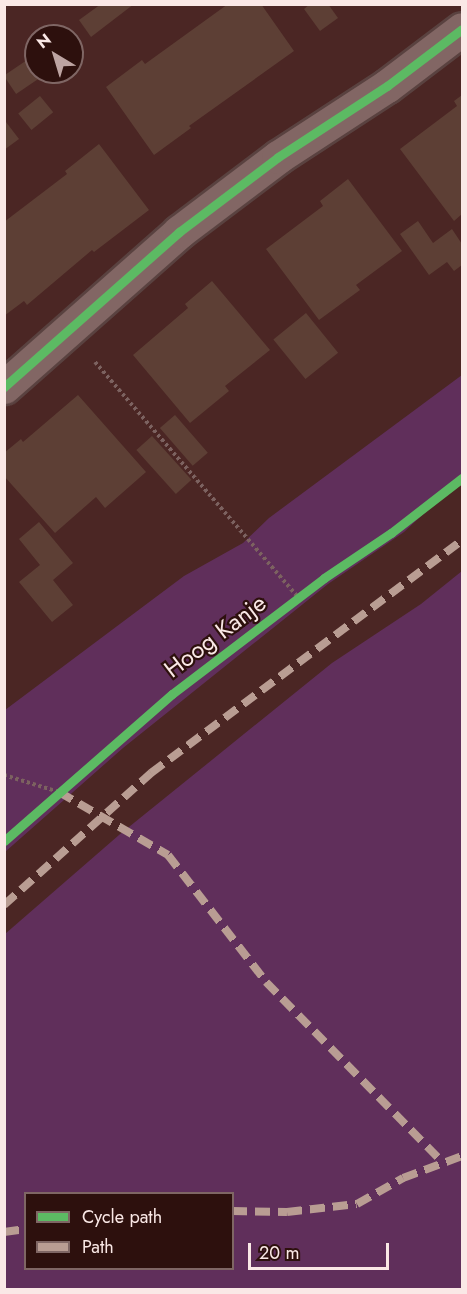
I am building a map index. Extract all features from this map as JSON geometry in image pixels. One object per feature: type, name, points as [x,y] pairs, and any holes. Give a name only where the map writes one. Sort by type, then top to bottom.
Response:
[{"type":"street","points":[[4,387],[60,340],[67,330],[179,232],[278,157],[387,86],[462,29]]},
{"type":"path","points":[[67,330],[298,597]]},
{"type":"path","points":[[4,775],[59,792]]},
{"type":"path","points":[[51,799],[68,784]]},
{"type":"shaded area","points":[[462,375],[462,478],[404,532],[328,584],[123,748],[5,852],[5,710],[184,576],[243,543],[269,518]]},
{"type":"shaded area","points":[[462,571],[462,1289],[5,1289],[5,934],[119,835],[332,663],[421,604]]},
{"type":"building","points":[[101,4],[134,4],[91,37],[79,20]]},
{"type":"building","points":[[228,4],[261,4],[294,51],[189,126],[191,128],[154,155],[106,87],[142,60],[145,64]]},
{"type":"building","points":[[310,4],[328,4],[338,18],[320,31],[304,9]]},
{"type":"building","points":[[24,62],[24,84],[31,84],[16,94],[4,76]]},
{"type":"building","points":[[462,95],[462,214],[454,221],[400,149],[457,106],[454,101]]},
{"type":"building","points":[[40,96],[53,112],[31,130],[18,114]]},
{"type":"building","points":[[6,122],[19,139],[4,150],[4,123]]},
{"type":"building","points":[[99,144],[149,210],[94,252],[92,250],[27,305],[24,301],[4,316],[4,222],[67,174],[65,171]]},
{"type":"building","points":[[348,179],[402,251],[356,285],[360,290],[319,320],[266,249],[323,206],[320,201]]},
{"type":"building","points":[[418,221],[433,243],[452,229],[462,244],[462,265],[454,271],[447,262],[429,275],[400,234]]},
{"type":"building","points":[[212,281],[270,350],[225,386],[229,391],[190,423],[133,355],[188,308],[185,304]]},
{"type":"building","points":[[306,313],[338,353],[305,379],[273,339]]},
{"type":"building","points":[[78,395],[146,472],[105,508],[96,497],[55,533],[4,476],[4,453],[21,439],[23,442]]},
{"type":"building","points":[[175,415],[208,453],[193,466],[160,428]]},
{"type":"building","points":[[152,436],[191,480],[176,494],[136,450]]},
{"type":"building","points":[[39,522],[73,563],[53,580],[73,605],[52,622],[19,582],[40,565],[19,539]]},
{"type":"marked path","points":[[4,905],[151,773],[462,540]]},
{"type":"marked path","points":[[59,792],[168,855],[266,982],[442,1162]]},
{"type":"marked path","points":[[234,1211],[287,1212],[357,1204],[403,1178],[462,1156]]},
{"type":"marked path","points":[[4,1232],[24,1229]]},
{"type":"cycle path","points":[[4,387],[179,232],[278,157],[387,86],[462,29]]},
{"type":"cycle path","name":"Hoog Kanje","points":[[4,841],[172,694],[324,578],[391,533],[462,478]]}]
